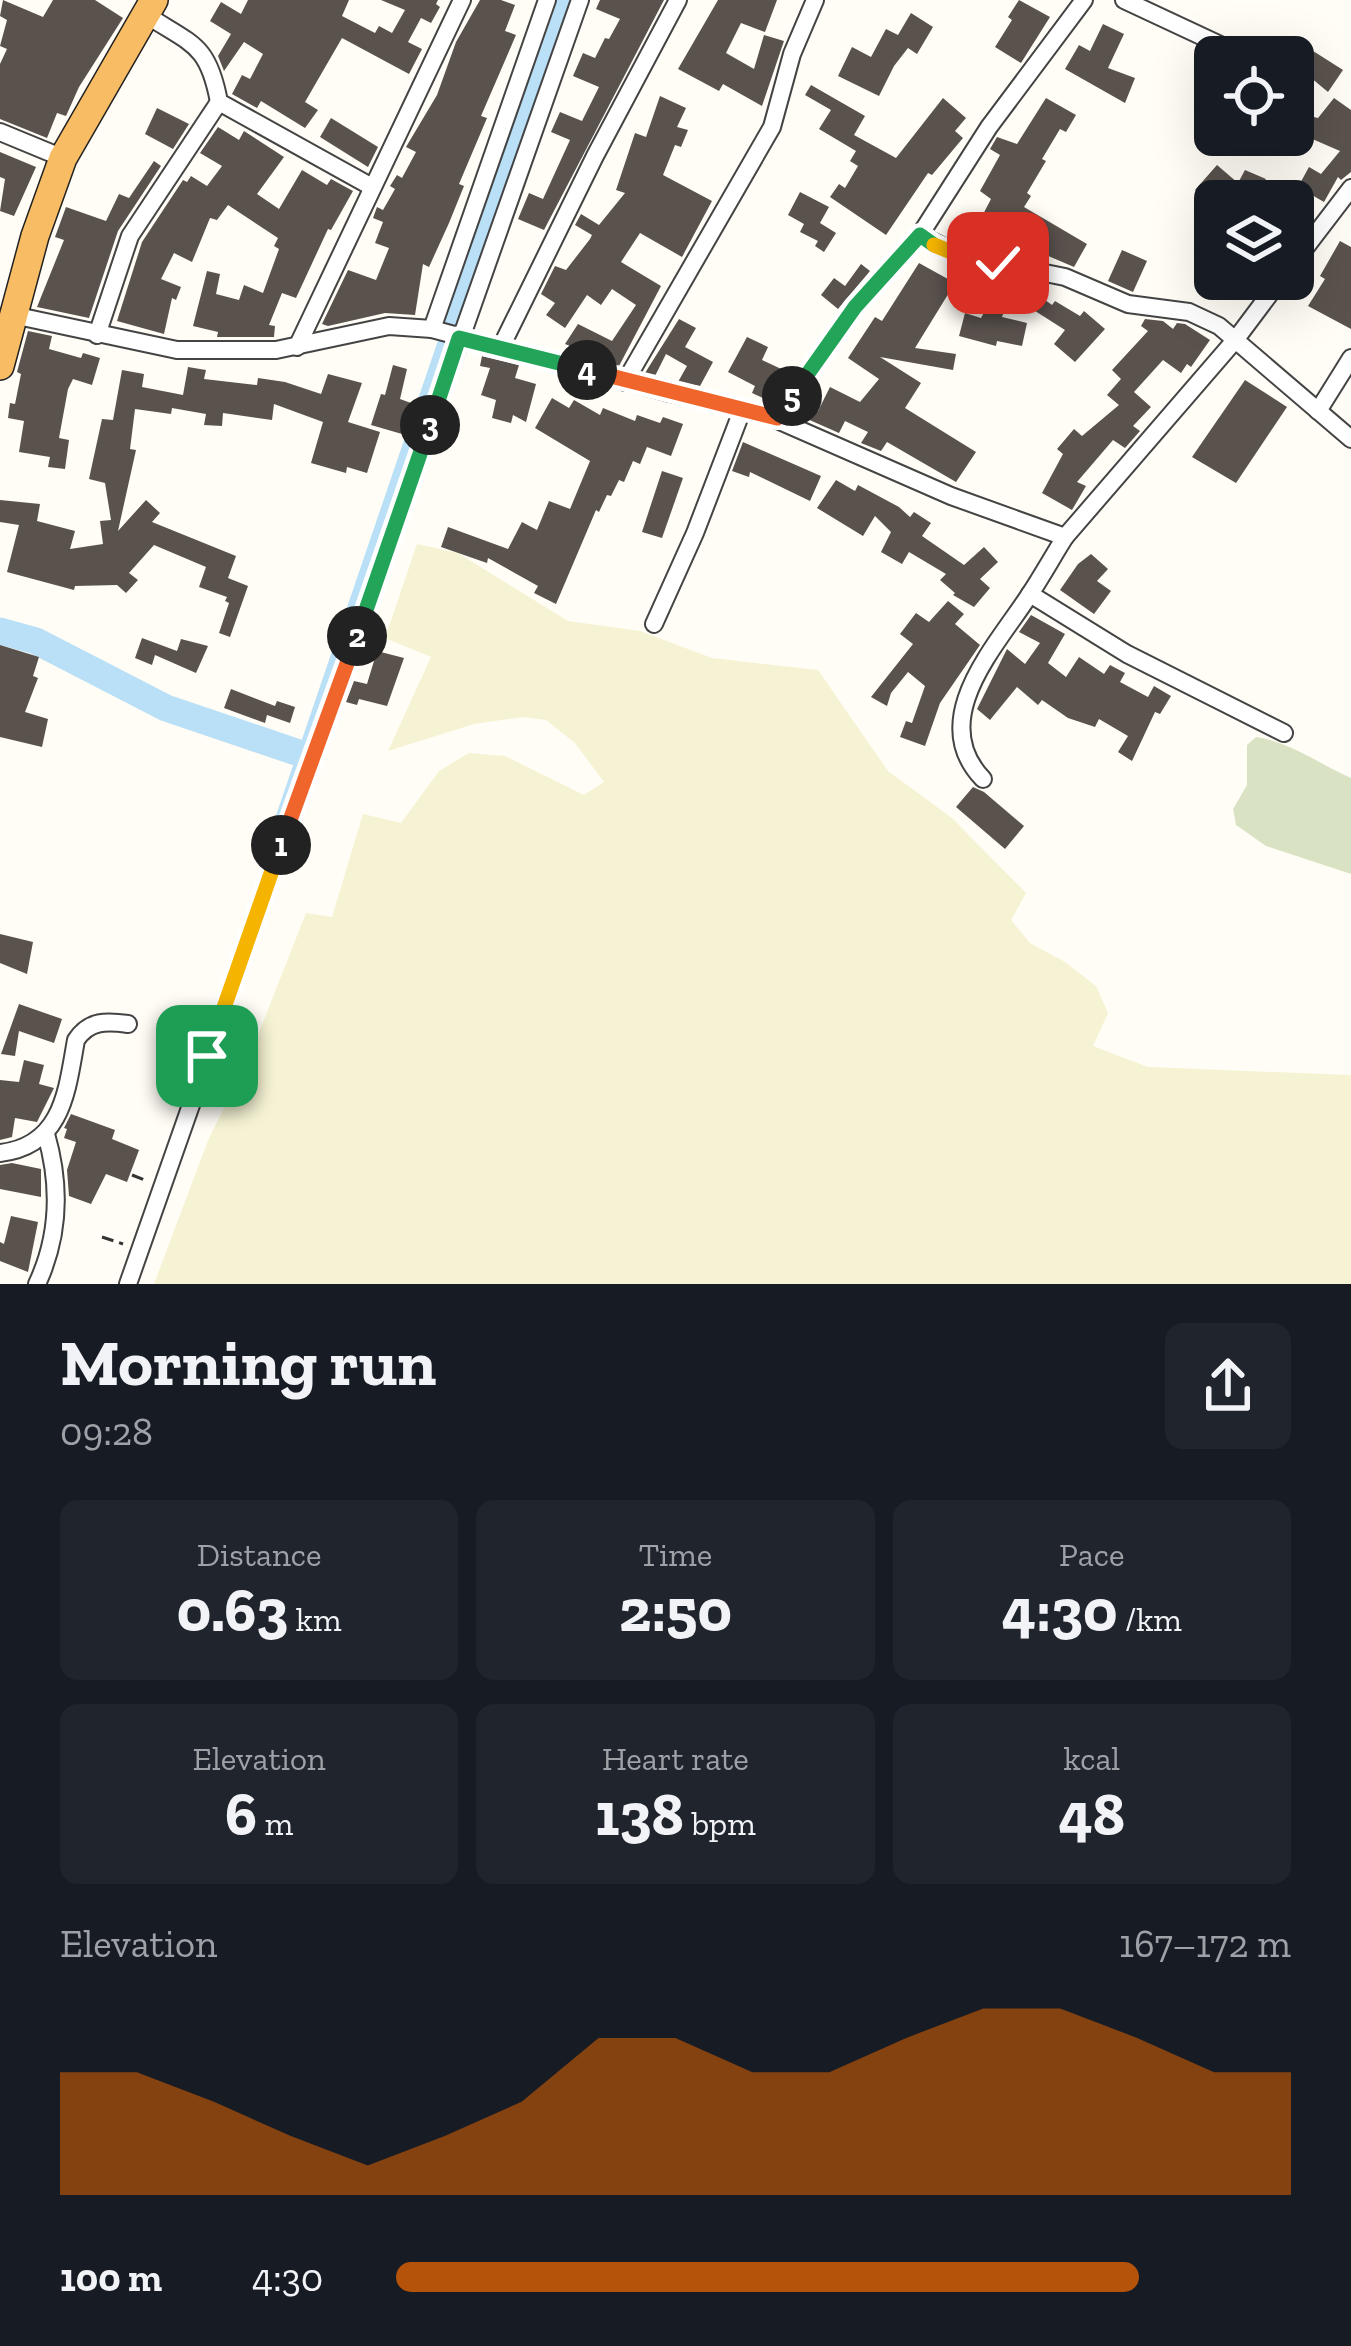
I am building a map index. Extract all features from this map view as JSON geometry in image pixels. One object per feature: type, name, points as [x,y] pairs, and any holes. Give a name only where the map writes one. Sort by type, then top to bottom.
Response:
[{"type":"highway","points":[[5,340],[63,158],[149,7]]},
{"type":"street","points":[[297,347],[462,0]]},
{"type":"street","points":[[128,1284],[446,334],[548,0]]},
{"type":"street","points":[[446,334],[580,0]]},
{"type":"street","points":[[502,347],[678,0]]},
{"type":"street","points":[[626,382],[772,127],[792,54],[815,0]]},
{"type":"street","points":[[777,418],[855,307],[920,235],[989,127],[1084,0]]},
{"type":"street","points":[[1124,0],[1201,36]]},
{"type":"street","points":[[97,335],[130,236],[218,102],[213,72],[204,55],[149,7]]},
{"type":"street","points":[[218,102],[372,187]]},
{"type":"street","points":[[0,132],[63,158]]},
{"type":"street","points":[[1314,236],[1351,188]]},
{"type":"street","points":[[920,235],[961,256],[1065,277],[1128,304],[1189,312],[1236,339],[1351,439]]},
{"type":"street","points":[[983,779],[964,744],[964,708],[972,679],[993,642],[1065,538],[1265,300]]},
{"type":"street","points":[[5,340],[97,335],[177,350],[297,347],[389,326],[446,334],[777,418],[950,496],[1065,538]]},
{"type":"street","points":[[1318,411],[1351,358]]},
{"type":"street","points":[[654,624],[695,533],[742,408]]},
{"type":"street","points":[[1030,594],[1127,654],[1284,733]]},
{"type":"street","points":[[0,1153],[32,1144],[56,1124],[82,1031],[110,1021],[128,1024]]},
{"type":"street","points":[[37,1284],[56,1232],[54,1166],[46,1134]]},
{"type":"path","points":[[134,1176],[156,1185]]},
{"type":"path","points":[[102,1237],[114,1241]]},
{"type":"shaded area","points":[[417,544],[458,553],[568,621],[640,631],[712,658],[818,670],[888,771],[952,818],[1026,893],[1011,920],[1030,943],[1096,986],[1108,1013],[1093,1046],[1148,1067],[1351,1075],[1351,1284],[154,1284],[209,1138],[247,1063],[306,913],[332,917],[363,814],[401,823],[439,771],[469,753],[505,756],[584,795],[604,782],[575,743],[546,720],[523,717],[474,724],[388,751],[431,657],[385,638]]},
{"type":"green space","points":[[1256,737],[1293,748],[1351,778],[1351,874],[1266,846],[1236,825],[1233,809],[1247,785],[1247,745]]},
{"type":"building","points":[[3,0],[43,17],[53,0],[95,0],[123,18],[66,116],[57,113],[47,138],[0,119],[0,64],[7,49],[0,46],[7,20],[0,16]]},
{"type":"building","points":[[248,0],[349,0],[342,16],[375,33],[379,26],[392,33],[405,10],[381,0],[438,0],[440,7],[431,23],[421,18],[408,42],[422,49],[409,74],[342,38],[305,102],[318,110],[305,128],[261,101],[257,108],[232,94],[242,75],[250,79],[263,54],[244,42],[224,71],[218,56],[231,34],[210,21],[221,2],[241,14]]},
{"type":"building","points":[[480,0],[515,5],[505,31],[516,35],[481,116],[487,118],[459,184],[464,186],[449,223],[429,267],[423,264],[415,315],[385,313],[322,324],[348,270],[376,280],[389,248],[375,243],[383,222],[373,218],[377,207],[383,210],[395,189],[390,186],[397,175],[402,178],[416,152],[406,147],[437,95],[456,42]]},
{"type":"building","points":[[600,0],[664,0],[544,230],[518,219],[529,193],[543,199],[570,140],[551,132],[560,112],[582,121],[599,87],[573,76],[583,53],[595,58],[620,19],[596,9]]},
{"type":"building","points":[[718,0],[777,0],[765,32],[741,23],[726,53],[754,69],[764,35],[784,41],[762,106],[723,84],[719,91],[678,69]]},
{"type":"building","points":[[1019,0],[1050,17],[1021,63],[995,47]]},
{"type":"building","points":[[911,13],[933,27],[917,54],[908,48],[879,96],[838,76],[852,47],[871,57],[886,29],[898,35]]},
{"type":"building","points":[[1103,24],[1124,34],[1108,68],[1135,78],[1125,103],[1065,69],[1079,45],[1090,51]]},
{"type":"building","points":[[1314,52],[1343,70],[1328,92],[1314,80]]},
{"type":"building","points":[[811,85],[865,116],[854,135],[896,158],[943,98],[966,118],[955,131],[963,138],[932,175],[928,173],[886,235],[830,197],[839,184],[845,188],[858,166],[850,161],[856,151],[819,129],[831,110],[805,95]]},
{"type":"building","points":[[660,96],[686,108],[677,127],[688,130],[681,147],[675,145],[663,175],[712,201],[682,257],[640,233],[621,262],[661,286],[619,366],[565,344],[578,324],[612,341],[636,305],[612,289],[601,305],[587,295],[565,328],[546,315],[555,303],[541,294],[555,266],[566,270],[592,235],[575,225],[581,214],[599,225],[625,193],[616,190],[635,133],[646,137]]},
{"type":"building","points":[[1046,98],[1076,115],[1066,132],[1060,129],[1042,159],[1046,161],[1024,207],[1087,244],[1074,267],[1022,251],[1033,227],[1014,214],[1003,235],[977,226],[991,199],[980,191],[1000,155],[990,149],[997,137],[1017,144]]},
{"type":"building","points":[[1334,98],[1351,110],[1351,172],[1341,180],[1338,177],[1324,202],[1314,196],[1314,180],[1302,180],[1309,167],[1321,174],[1340,151],[1314,140],[1314,117]]},
{"type":"building","points":[[157,108],[189,124],[173,149],[145,134]]},
{"type":"building","points":[[331,118],[378,147],[368,167],[320,137]]},
{"type":"building","points":[[218,127],[239,140],[244,131],[284,157],[257,194],[279,209],[302,170],[327,185],[331,179],[353,191],[328,229],[296,298],[282,293],[269,325],[275,326],[274,337],[217,337],[218,332],[193,326],[207,271],[220,274],[216,294],[239,300],[244,285],[263,293],[279,249],[274,246],[278,238],[228,205],[217,220],[210,218],[192,262],[174,253],[161,279],[181,287],[176,300],[172,298],[164,334],[117,321],[142,242],[183,180],[191,176],[207,186],[222,166],[200,153]]},
{"type":"building","points":[[0,152],[36,167],[14,216],[0,211],[5,179],[0,177]]},
{"type":"building","points":[[154,161],[161,166],[118,231],[89,318],[37,307],[64,240],[55,237],[66,207],[106,221],[119,194],[129,198]]},
{"type":"building","points":[[1217,165],[1234,180],[1204,180]]},
{"type":"building","points":[[1245,170],[1265,180],[1240,180]]},
{"type":"building","points":[[800,192],[829,207],[820,223],[836,233],[824,252],[815,246],[818,241],[800,232],[804,224],[788,215]]},
{"type":"building","points":[[1340,241],[1351,247],[1351,329],[1308,306],[1325,279],[1320,276]]},
{"type":"building","points":[[1122,250],[1147,261],[1133,292],[1108,281]]},
{"type":"building","points":[[919,263],[955,283],[915,348],[956,354],[953,370],[880,357],[921,383],[905,408],[976,452],[956,482],[887,442],[881,451],[861,443],[868,432],[845,421],[839,433],[805,418],[810,408],[818,411],[830,387],[860,402],[879,379],[848,358],[875,317],[882,321]]},
{"type":"building","points":[[861,264],[870,271],[838,309],[821,295],[834,278],[845,286]]},
{"type":"building","points":[[994,294],[1009,299],[1002,317],[1027,323],[1022,346],[997,341],[996,346],[959,336],[965,313],[981,318]]},
{"type":"building","points":[[1041,297],[1080,316],[1084,311],[1105,329],[1075,362],[1054,344],[1065,330],[1032,309]]},
{"type":"building","points":[[679,319],[696,328],[685,347],[713,362],[700,386],[678,382],[687,366],[666,354],[655,376],[645,373]]},
{"type":"building","points":[[1145,319],[1163,321],[1173,329],[1177,323],[1185,324],[1210,340],[1191,367],[1187,364],[1181,373],[1163,360],[1134,392],[1151,407],[1133,426],[1140,431],[1125,448],[1113,440],[1077,482],[1086,486],[1072,510],[1042,493],[1063,454],[1057,449],[1074,429],[1082,436],[1119,405],[1107,395],[1121,379],[1112,370],[1148,331],[1141,326]]},
{"type":"building","points":[[28,331],[52,336],[49,349],[100,358],[92,385],[73,379],[68,389],[59,438],[69,440],[65,469],[48,467],[50,457],[19,452],[24,421],[8,418],[10,403],[15,404],[21,374],[17,372]]},
{"type":"building","points":[[747,337],[768,347],[762,360],[792,374],[772,402],[752,393],[755,386],[728,372]]},
{"type":"building","points":[[482,356],[519,365],[515,378],[536,384],[526,422],[513,415],[511,423],[492,418],[496,400],[481,395],[490,368],[480,366]]},
{"type":"building","points":[[393,365],[407,369],[400,399],[411,403],[402,434],[371,425]]},
{"type":"building","points":[[188,367],[206,370],[204,379],[257,385],[258,378],[321,394],[328,374],[362,383],[348,422],[380,432],[367,473],[347,467],[346,473],[311,463],[323,422],[274,404],[272,420],[223,413],[222,426],[204,425],[206,414],[135,409],[130,449],[136,450],[118,531],[146,500],[160,513],[152,522],[236,556],[228,578],[248,586],[230,637],[219,633],[227,597],[199,587],[206,567],[154,545],[129,573],[138,580],[126,593],[117,585],[75,586],[74,590],[7,572],[19,525],[0,522],[0,500],[40,504],[37,521],[75,531],[70,549],[103,544],[100,521],[111,520],[105,483],[89,479],[102,419],[113,420],[122,370],[144,374],[142,387],[183,395]]},
{"type":"building","points":[[1245,380],[1287,407],[1236,483],[1192,457]]},
{"type":"building","points":[[552,398],[569,408],[574,400],[600,415],[603,408],[635,421],[637,415],[683,424],[671,456],[647,447],[640,464],[633,461],[624,482],[619,480],[596,510],[556,604],[534,593],[538,586],[488,558],[487,563],[441,547],[448,527],[508,549],[522,522],[537,530],[549,501],[570,509],[590,461],[535,428]]},
{"type":"building","points":[[743,442],[821,476],[810,501],[750,472],[749,477],[732,471]]},
{"type":"building","points":[[662,471],[683,478],[662,538],[642,532]]},
{"type":"building","points":[[836,480],[855,491],[858,485],[910,517],[914,512],[931,523],[922,536],[964,565],[984,547],[998,562],[980,579],[990,588],[974,607],[953,595],[940,580],[946,574],[909,552],[902,564],[881,552],[891,532],[875,516],[863,536],[817,508]]},
{"type":"building","points":[[1091,554],[1108,569],[1097,581],[1111,591],[1094,614],[1060,590]]},
{"type":"building","points":[[948,601],[964,614],[955,624],[980,645],[940,703],[925,746],[900,737],[906,721],[912,723],[925,686],[908,672],[887,706],[871,697],[913,644],[900,634],[916,613],[929,622]]},
{"type":"building","points":[[1031,615],[1065,634],[1048,663],[1066,677],[1079,657],[1104,674],[1110,665],[1125,673],[1120,682],[1148,697],[1154,686],[1171,696],[1160,714],[1155,712],[1132,761],[1118,752],[1128,736],[1099,719],[1095,727],[1068,718],[1042,700],[1038,705],[1017,687],[990,720],[977,709],[1007,649],[1025,664],[1040,643],[1019,632]]},
{"type":"building","points":[[142,638],[177,651],[181,639],[208,646],[196,673],[155,655],[152,665],[135,658]]},
{"type":"building","points":[[0,645],[39,657],[33,676],[38,678],[25,712],[48,719],[42,747],[0,737]]},
{"type":"building","points":[[377,651],[404,658],[387,706],[359,699],[357,705],[346,702],[354,681],[367,684]]},
{"type":"building","points":[[231,689],[275,706],[277,701],[295,707],[290,723],[267,715],[265,723],[224,708]]},
{"type":"building","points":[[973,787],[1024,826],[1005,849],[956,807]]},
{"type":"building","points":[[0,934],[33,942],[27,974],[0,963]]},
{"type":"building","points":[[19,1004],[62,1019],[54,1043],[19,1031],[15,1056],[1,1054]]},
{"type":"building","points":[[24,1060],[44,1065],[39,1084],[54,1088],[37,1122],[15,1118],[12,1137],[0,1140],[0,1080],[19,1082]]},
{"type":"building","points":[[71,1114],[115,1130],[112,1139],[139,1150],[127,1182],[106,1174],[91,1204],[69,1196],[67,1170],[76,1142],[64,1138],[64,1128]]},
{"type":"building","points":[[0,1165],[41,1169],[41,1197],[0,1189]]},
{"type":"building","points":[[11,1216],[38,1222],[28,1272],[0,1261],[0,1242],[4,1244]]},
{"type":"waterway","points":[[280,827],[562,0]]},
{"type":"waterway","points":[[0,631],[36,641],[166,708],[305,755]]},
{"type":"route","points":[[207,1056],[459,338],[777,418],[855,307],[920,235],[941,249],[998,263]]}]
